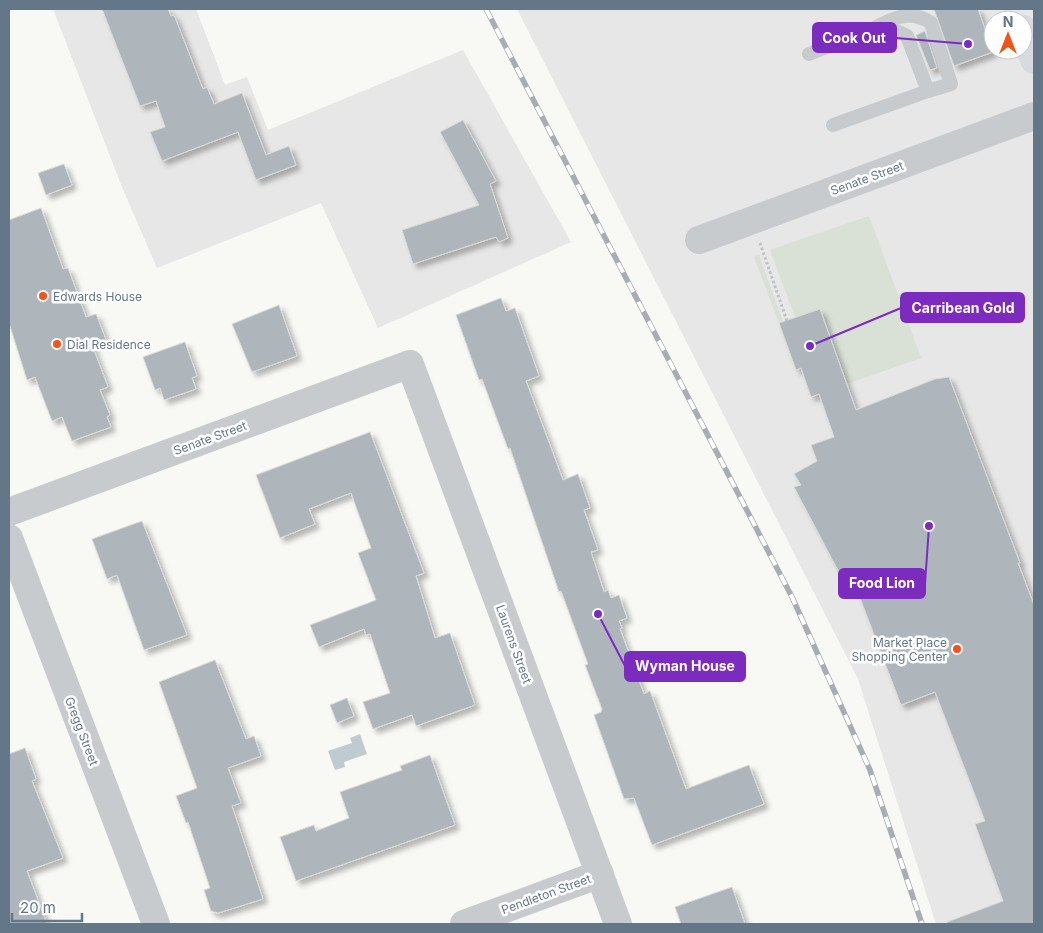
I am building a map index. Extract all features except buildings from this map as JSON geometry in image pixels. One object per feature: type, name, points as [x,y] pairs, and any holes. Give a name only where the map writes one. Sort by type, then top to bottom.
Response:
[{"type":"street","name":"Senate Street","points":[[699,240],[1034,116]]},
{"type":"street","name":"Senate Street","points":[[9,512],[410,364]]},
{"type":"street","name":"Laurens Street","points":[[410,364],[618,924]]},
{"type":"street","name":"Gregg Street","points":[[9,538],[156,924]]},
{"type":"street","name":"Pendleton Street","points":[[464,924],[600,874]]},
{"type":"lane","points":[[809,54],[866,32],[897,17],[911,14],[922,17],[931,23],[950,84],[833,125]]},
{"type":"lane","points":[[866,32],[895,30],[907,36],[928,91]]},
{"type":"path","points":[[767,264],[787,320]]},
{"type":"shaded area","points":[[53,9],[196,9],[225,85],[247,77],[268,130],[463,50],[571,242],[378,328],[321,203],[157,268],[122,187]]},
{"type":"shaded area","points":[[517,9],[1034,9],[1034,924],[936,924],[858,679]]},
{"type":"shaded area","points":[[869,216],[921,358],[847,384],[820,309],[795,317],[770,250]]},
{"type":"shaded area","points":[[759,255],[783,322],[779,323],[754,257]]},
{"type":"shaded area","points":[[360,734],[367,754],[344,762],[345,767],[335,770],[328,751],[352,743],[350,738]]},
{"type":"railway","points":[[486,9],[792,597],[870,770],[922,924]]},
{"type":"place","name":"Cook Out","points":[[968,44]]},
{"type":"place","name":"Edwards House","points":[[43,296]]},
{"type":"place","name":"Dial Residence","points":[[57,344]]},
{"type":"place","name":"Carribean Gold","points":[[810,346]]},
{"type":"place","name":"Food Lion","points":[[929,526]]},
{"type":"place","name":"Wyman House","points":[[598,614]]},
{"type":"place","name":"Market Place Shopping Center","points":[[957,649]]}]
